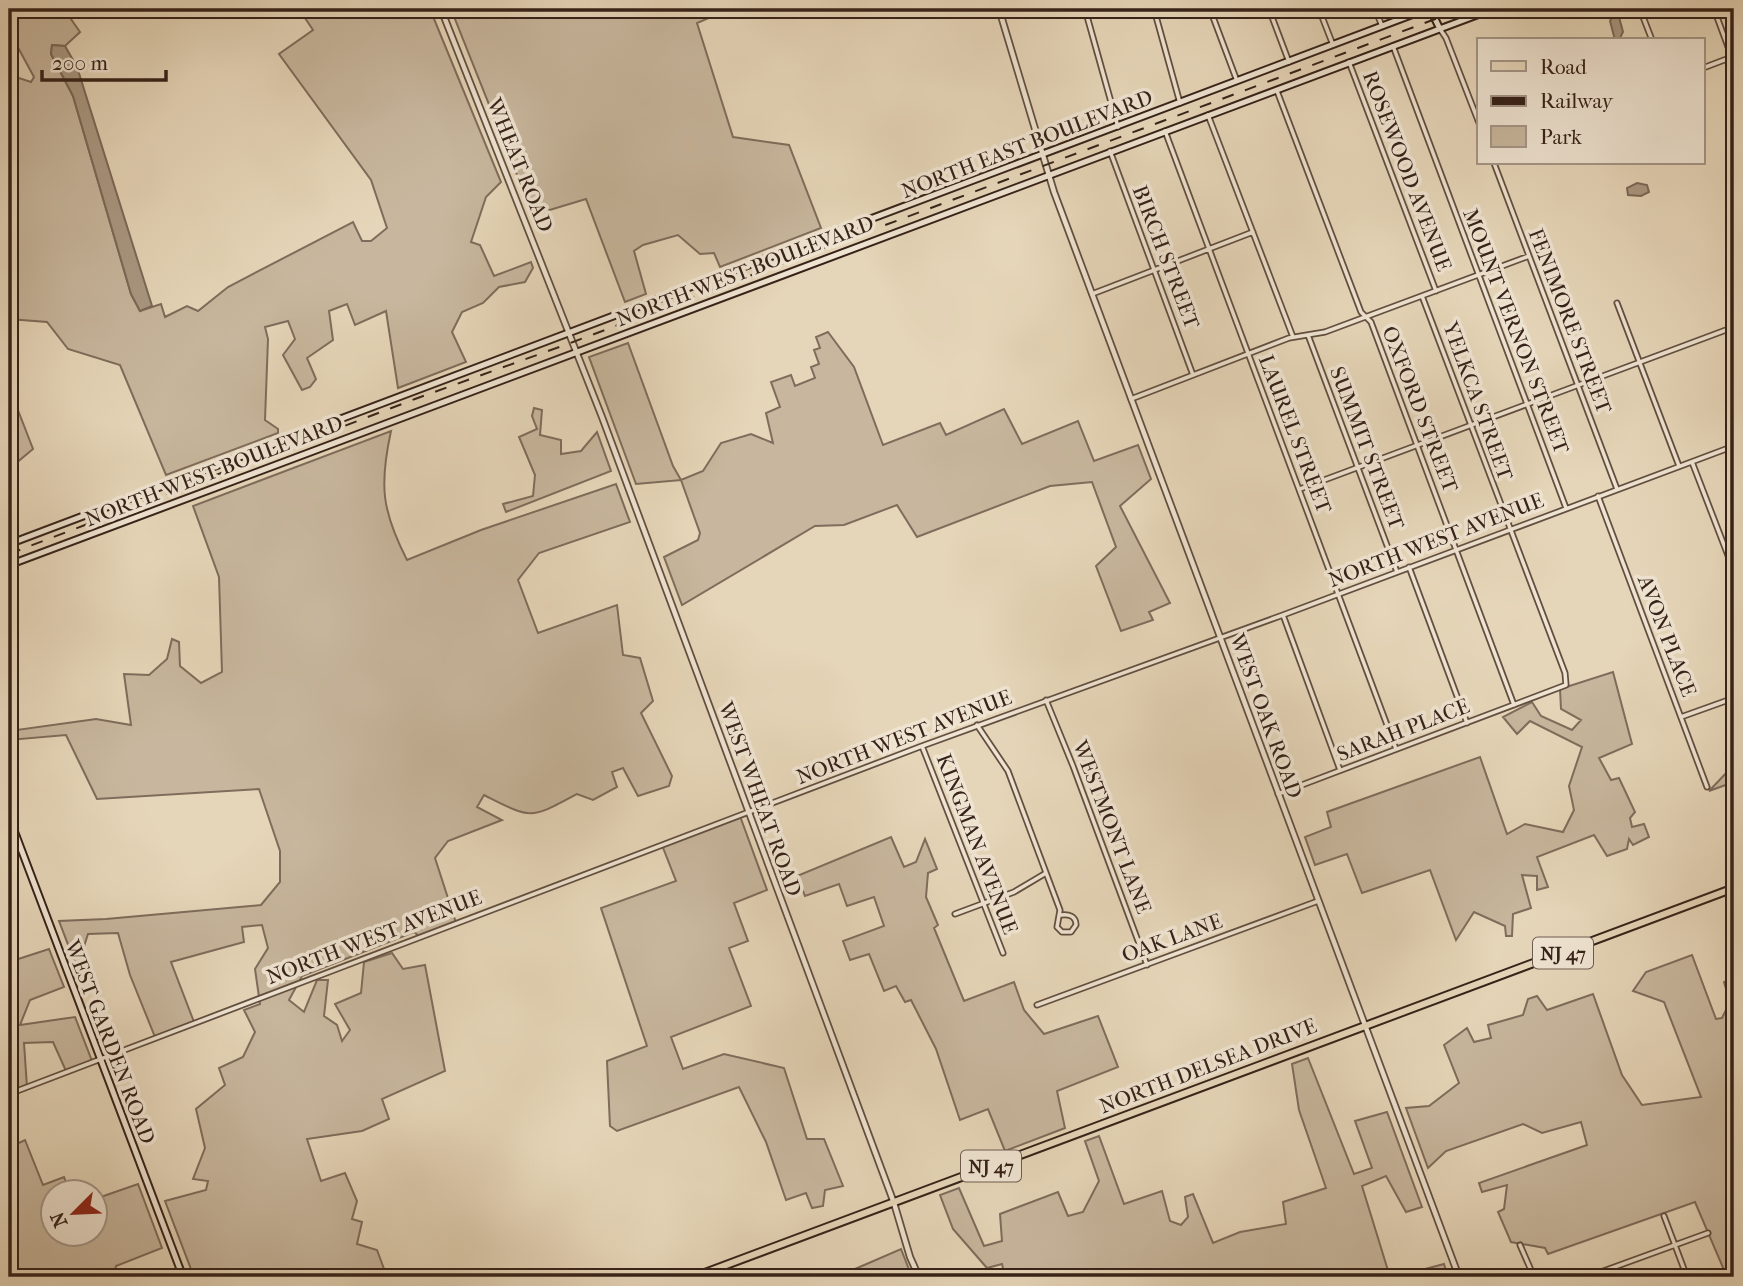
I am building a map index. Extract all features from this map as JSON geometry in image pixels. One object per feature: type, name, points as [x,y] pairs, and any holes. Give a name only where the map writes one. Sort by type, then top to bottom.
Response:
[{"type":"main road","name":"NORTH EAST BOULEVARD","points":[[9,544],[1429,9]]},
{"type":"main road","points":[[1429,9],[1440,29]]},
{"type":"main road","name":"NORTH WEST BOULEVARD","points":[[9,565],[1493,9]]},
{"type":"main road","name":"WEST GARDEN ROAD","points":[[9,817],[183,1277]]},
{"type":"main road","name":"NORTH DELSEA DRIVE","points":[[694,1277],[1734,888]]},
{"type":"street","name":"WHEAT ROAD","points":[[441,9],[570,333]]},
{"type":"street","name":"WEST OAK ROAD","points":[[999,9],[1044,165],[1459,1277]]},
{"type":"street","points":[[1084,9],[1118,127]]},
{"type":"street","points":[[1154,9],[1180,103]]},
{"type":"street","points":[[1210,9],[1237,81]]},
{"type":"street","points":[[1269,9],[1289,62]]},
{"type":"street","points":[[1319,9],[1333,45]]},
{"type":"street","points":[[1375,9],[1382,26]]},
{"type":"street","points":[[1640,9],[1651,38]]},
{"type":"street","points":[[1714,9],[1734,62]]},
{"type":"street","points":[[1440,29],[1477,118]]},
{"type":"street","name":"MOUNT VERNON STREET","points":[[1393,46],[1566,508]]},
{"type":"street","points":[[1704,68],[1733,56]]},
{"type":"street","name":"ROSEWOOD AVENUE","points":[[1349,62],[1436,291]]},
{"type":"street","name":"OXFORD STREET","points":[[1277,89],[1361,312],[1371,322],[1514,705]]},
{"type":"street","points":[[1208,115],[1293,337]]},
{"type":"street","name":"LAUREL STREET","points":[[1165,131],[1396,749]]},
{"type":"street","name":"BIRCH STREET","points":[[1110,151],[1194,374]]},
{"type":"street","name":"FENIMORE STREET","points":[[1494,164],[1617,489]]},
{"type":"street","points":[[1092,294],[1253,232]]},
{"type":"street","points":[[1131,399],[1293,337],[1325,332],[1529,256]]},
{"type":"street","name":"YELKCA STREET","points":[[1422,296],[1566,678],[1566,685],[1562,688],[1538,696]]},
{"type":"street","points":[[1617,303],[1679,466]]},
{"type":"street","points":[[1300,490],[1734,327]]},
{"type":"street","name":"WEST WHEAT ROAD","points":[[570,333],[894,1203],[910,1257],[919,1277]]},
{"type":"street","name":"SUMMIT STREET","points":[[1308,335],[1397,572]]},
{"type":"street","name":"NORTH WEST AVENUE","points":[[9,1094],[976,725],[1283,615],[1734,446]]},
{"type":"street","points":[[1692,461],[1734,571]]},
{"type":"street","name":"AVON PLACE","points":[[1598,496],[1707,787]]},
{"type":"street","points":[[1409,567],[1467,723]]},
{"type":"street","points":[[1283,615],[1340,770]]},
{"type":"street","name":"SARAH PLACE","points":[[1278,794],[1538,696]]},
{"type":"street","points":[[1681,717],[1734,698]]},
{"type":"street","name":"WESTMONT LANE","points":[[1046,700],[1147,965]]},
{"type":"street","points":[[976,725],[1008,771],[1060,910],[1057,927],[1062,932],[1071,932],[1076,925],[1075,919],[1061,915]]},
{"type":"street","name":"KINGMAN AVENUE","points":[[922,746],[1003,953]]},
{"type":"street","points":[[955,914],[1014,892],[1046,873]]},
{"type":"street","name":"OAK LANE","points":[[1037,1005],[1318,901]]},
{"type":"street","points":[[1664,1216],[1687,1277]]},
{"type":"street","points":[[1587,1277],[1709,1233]]},
{"type":"street","points":[[1520,1245],[1535,1277]]},
{"type":"green space","points":[[17,9],[64,9],[80,32],[65,46],[52,45],[51,54],[73,96],[131,294],[140,311],[161,304],[165,317],[187,306],[198,311],[228,287],[353,222],[362,241],[371,241],[387,228],[371,180],[279,54],[313,30],[299,9],[430,9],[501,182],[486,197],[471,242],[480,245],[494,276],[531,262],[533,268],[525,282],[499,287],[483,303],[462,312],[452,332],[466,362],[398,388],[386,311],[355,325],[347,304],[329,311],[333,340],[307,358],[316,379],[310,387],[302,390],[283,355],[295,339],[288,321],[265,327],[268,339],[265,420],[278,429],[278,433],[166,475],[120,365],[68,349],[47,322],[9,319],[9,82],[19,78],[31,82],[34,77],[9,31],[9,12]]},
{"type":"green space","points":[[451,9],[707,9],[718,14],[697,23],[733,137],[789,145],[821,228],[720,267],[714,253],[700,254],[678,235],[643,245],[634,251],[646,294],[625,302],[586,199],[533,215]]},
{"type":"green space","points":[[828,332],[854,367],[883,445],[940,423],[946,435],[1004,409],[1022,444],[1078,421],[1094,461],[1138,445],[1151,479],[1120,506],[1170,603],[1149,612],[1153,620],[1121,631],[1096,566],[1116,547],[1092,482],[1050,486],[917,537],[897,505],[844,525],[815,526],[682,605],[664,557],[698,540],[700,533],[681,480],[703,471],[721,443],[751,434],[773,443],[766,413],[780,407],[771,382],[791,375],[795,386],[815,378],[811,367],[819,364],[814,350],[820,348],[816,337]]},
{"type":"green space","points":[[628,343],[673,466],[681,480],[636,484],[589,357]]},
{"type":"green space","points":[[9,387],[33,449],[9,469]]},
{"type":"green space","points":[[534,408],[542,410],[540,435],[561,440],[561,454],[581,451],[597,432],[611,471],[506,512],[503,504],[533,496],[535,475],[519,437],[537,429],[532,416]]},
{"type":"green space","points":[[391,431],[385,467],[385,498],[392,527],[407,560],[481,530],[616,484],[630,522],[539,553],[518,580],[538,633],[617,605],[623,655],[640,658],[653,701],[641,713],[672,776],[669,786],[638,796],[623,768],[612,772],[617,787],[593,800],[577,794],[549,808],[530,813],[512,809],[484,795],[477,807],[502,820],[448,841],[435,858],[456,923],[419,936],[414,932],[302,976],[289,1000],[304,1012],[317,980],[328,980],[324,1016],[337,1025],[342,1041],[350,1030],[335,1004],[361,993],[364,962],[392,953],[403,969],[425,965],[445,1071],[382,1099],[389,1119],[362,1131],[307,1139],[321,1181],[345,1173],[357,1201],[352,1219],[362,1222],[357,1244],[377,1250],[387,1277],[194,1277],[165,1201],[206,1190],[208,1181],[193,1179],[205,1148],[196,1109],[225,1085],[219,1068],[243,1057],[255,1032],[244,1010],[260,1004],[255,969],[268,948],[262,925],[242,927],[244,942],[171,962],[194,1022],[155,1037],[130,975],[118,933],[88,934],[77,968],[59,921],[261,905],[280,882],[280,851],[259,789],[97,799],[66,735],[9,740],[9,731],[96,719],[131,725],[124,674],[149,675],[167,659],[172,639],[179,642],[180,666],[201,683],[222,672],[219,577],[193,506]]},
{"type":"green space","points":[[1613,672],[1632,744],[1599,758],[1611,780],[1619,778],[1635,812],[1630,818],[1632,827],[1644,824],[1649,837],[1633,845],[1629,839],[1627,849],[1607,856],[1594,835],[1537,857],[1548,887],[1537,890],[1537,876],[1522,875],[1531,908],[1513,914],[1512,936],[1506,936],[1505,926],[1474,912],[1456,940],[1430,870],[1362,893],[1347,854],[1315,865],[1305,837],[1331,827],[1327,812],[1480,757],[1507,834],[1525,824],[1563,832],[1574,810],[1569,786],[1582,747],[1530,721],[1517,734],[1503,717],[1532,702],[1541,716],[1572,730],[1581,720],[1561,709],[1560,689]]},
{"type":"green space","points":[[1734,750],[1734,782],[1709,791],[1731,768],[1726,753]]},
{"type":"green space","points":[[740,816],[767,890],[734,903],[748,941],[729,948],[751,1006],[671,1037],[683,1069],[724,1054],[784,1068],[807,1139],[824,1139],[843,1186],[825,1190],[823,1206],[812,1208],[806,1193],[786,1200],[766,1142],[739,1087],[617,1131],[610,1126],[607,1061],[647,1046],[601,908],[676,881],[662,845]]},
{"type":"green space","points":[[891,837],[904,867],[916,862],[925,839],[937,869],[928,873],[926,897],[938,925],[934,928],[964,1001],[1014,982],[1024,1010],[1044,1034],[1098,1016],[1118,1067],[1057,1091],[1065,1128],[1005,1151],[988,1109],[960,1120],[936,1049],[911,1000],[905,1002],[896,986],[884,991],[869,954],[850,960],[843,941],[884,926],[874,897],[847,906],[839,884],[805,896],[797,876]]},
{"type":"green space","points":[[49,949],[64,987],[30,1000],[20,1025],[75,1017],[92,1061],[66,1071],[53,1042],[24,1043],[27,1087],[9,1094],[9,962]]},
{"type":"green space","points":[[1692,955],[1716,1019],[1722,1018],[1730,1002],[1724,982],[1734,978],[1734,1277],[1727,1277],[1695,1202],[1548,1254],[1545,1248],[1511,1242],[1498,1212],[1504,1209],[1507,1185],[1482,1192],[1479,1183],[1587,1145],[1581,1122],[1542,1133],[1523,1124],[1446,1151],[1428,1168],[1406,1108],[1429,1106],[1459,1083],[1444,1045],[1467,1028],[1474,1042],[1491,1038],[1488,1025],[1523,1015],[1528,999],[1537,996],[1547,1010],[1593,994],[1622,1075],[1642,1105],[1701,1097],[1664,1002],[1633,991],[1646,972]]},
{"type":"green space","points":[[1308,1058],[1354,1174],[1372,1168],[1355,1121],[1387,1112],[1422,1207],[1406,1212],[1386,1176],[1362,1186],[1390,1277],[1005,1277],[1002,1264],[987,1268],[953,1229],[940,1195],[959,1188],[984,1246],[1002,1241],[1000,1214],[1058,1192],[1068,1216],[1083,1212],[1099,1181],[1085,1141],[1099,1136],[1124,1204],[1162,1191],[1170,1221],[1181,1225],[1188,1217],[1185,1197],[1193,1194],[1213,1243],[1240,1232],[1286,1224],[1283,1202],[1326,1188],[1299,1110],[1292,1064]]},
{"type":"green space","points":[[25,1140],[40,1178],[38,1178],[38,1248],[108,1248],[108,1194],[138,1184],[162,1248],[116,1266],[114,1277],[9,1277],[9,1169],[17,1165],[10,1147]]},
{"type":"green space","points":[[901,1249],[912,1277],[855,1277],[855,1269]]},
{"type":"green space","points":[[1444,1264],[1448,1277],[1415,1277],[1417,1271]]},
{"type":"shaded area","points":[[1614,14],[1619,17],[1623,32],[1620,38],[1614,38],[1610,21]]},
{"type":"shaded area","points":[[52,45],[65,46],[77,67],[152,306],[140,311],[131,294],[73,96],[51,54]]},
{"type":"shaded area","points":[[1637,183],[1647,185],[1649,192],[1641,196],[1628,195],[1627,188]]},
{"type":"railway","points":[[9,554],[415,399],[1462,9]]}]
